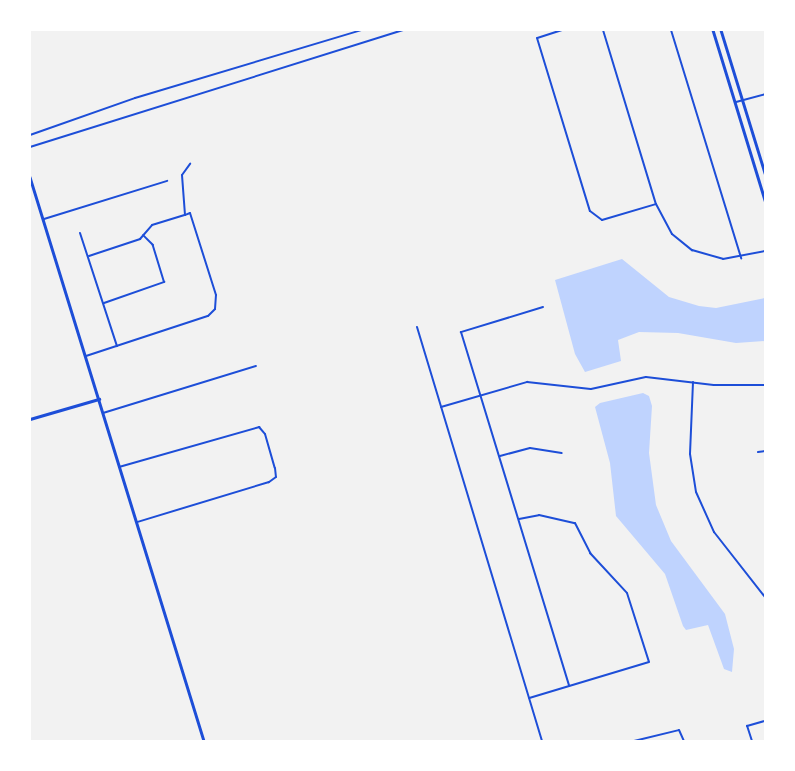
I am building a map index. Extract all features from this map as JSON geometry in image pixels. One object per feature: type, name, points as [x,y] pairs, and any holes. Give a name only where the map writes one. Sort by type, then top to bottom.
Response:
[{"type":"street","points":[[30,135],[135,98],[362,30]]},
{"type":"street","points":[[30,148],[402,30]]},
{"type":"street","points":[[562,30],[537,38],[593,216],[602,220],[656,204]]},
{"type":"street","points":[[603,30],[656,204],[672,234],[692,250],[723,260],[741,258],[765,251]]},
{"type":"street","points":[[672,30],[741,258]]},
{"type":"street","points":[[713,30],[765,200]]},
{"type":"street","points":[[721,30],[765,173]]},
{"type":"street","points":[[735,103],[765,94]]},
{"type":"street","points":[[185,214],[182,175],[190,164]]},
{"type":"street","points":[[30,177],[204,741]]},
{"type":"street","points":[[44,219],[167,181]]},
{"type":"street","points":[[86,356],[117,346],[208,316],[214,309],[216,295],[190,213],[152,225],[143,235],[89,256],[117,346]]},
{"type":"street","points":[[80,233],[91,262]]},
{"type":"street","points":[[103,303],[164,282],[153,245],[143,235]]},
{"type":"street","points":[[543,307],[461,332],[569,686]]},
{"type":"street","points":[[416,327],[542,741]]},
{"type":"street","points":[[103,412],[256,366]]},
{"type":"street","points":[[441,407],[527,382],[592,390],[646,377],[732,386],[765,385]]},
{"type":"street","points":[[694,382],[690,454],[696,492],[714,532],[765,597]]},
{"type":"street","points":[[30,420],[99,399]]},
{"type":"street","points":[[119,467],[259,427],[265,434],[276,477],[270,481],[136,522]]},
{"type":"street","points":[[500,456],[530,448],[562,453]]},
{"type":"street","points":[[758,452],[765,451]]},
{"type":"street","points":[[519,519],[539,515],[575,523],[595,559],[627,593],[650,662],[529,698]]},
{"type":"street","points":[[752,741],[747,726],[765,721]]},
{"type":"street","points":[[634,741],[679,730],[684,741]]},
{"type":"water","points":[[622,259],[669,297],[699,306],[716,308],[765,298],[765,341],[736,343],[678,333],[639,332],[618,340],[621,361],[585,372],[575,354],[555,280]]},
{"type":"water","points":[[643,393],[649,396],[652,406],[649,453],[656,505],[671,541],[725,614],[734,649],[732,672],[724,669],[708,625],[686,630],[683,626],[665,574],[616,516],[610,463],[595,407],[600,403]]}]
